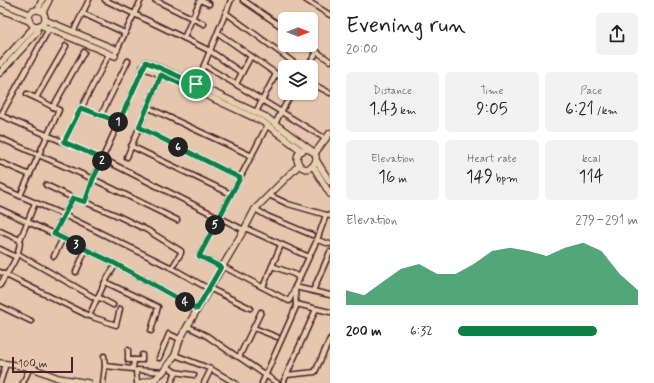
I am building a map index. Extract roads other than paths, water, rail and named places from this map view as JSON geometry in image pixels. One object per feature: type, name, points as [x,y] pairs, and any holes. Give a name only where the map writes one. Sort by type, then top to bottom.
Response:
[{"type":"main road","points":[[40,11],[42,0]]},
{"type":"main road","points":[[40,11],[49,0]]},
{"type":"main road","points":[[2,3],[30,14]]},
{"type":"main road","points":[[2,3],[30,21],[32,24],[37,26],[51,26],[73,32],[114,53]]},
{"type":"main road","points":[[30,21],[30,14],[33,10],[40,11],[45,16],[45,20],[51,26],[114,53]]},
{"type":"main road","points":[[0,64],[37,26],[44,23],[45,20]]},
{"type":"main road","points":[[0,73],[37,32],[37,26]]},
{"type":"main road","points":[[144,65],[161,75],[195,87],[266,117],[315,153],[316,160],[330,182]]},
{"type":"main road","points":[[144,65],[167,71],[263,122],[302,150],[309,150],[315,153]]},
{"type":"main road","points":[[315,153],[330,133]]},
{"type":"main road","points":[[302,150],[297,158],[299,165],[308,169],[313,166],[316,160]]},
{"type":"main road","points":[[141,383],[155,380],[163,372],[175,355],[180,339],[187,326],[255,209],[299,165]]},
{"type":"main road","points":[[313,166],[330,194]]},
{"type":"main road","points":[[3,364],[30,367],[58,378],[88,383]]},
{"type":"street","points":[[73,32],[89,0]]},
{"type":"street","points":[[105,0],[210,51],[242,73]]},
{"type":"street","points":[[115,5],[118,0]]},
{"type":"street","points":[[64,142],[81,108],[125,33],[141,0]]},
{"type":"street","points":[[155,0],[204,24]]},
{"type":"street","points":[[184,38],[200,0],[209,4]]},
{"type":"street","points":[[195,87],[231,0]]},
{"type":"street","points":[[243,0],[278,25]]},
{"type":"street","points":[[306,0],[330,15]]},
{"type":"street","points":[[82,13],[125,33]]},
{"type":"street","points":[[226,13],[290,60]]},
{"type":"street","points":[[51,26],[1,115],[103,159],[219,218],[307,256]]},
{"type":"street","points":[[218,32],[276,74],[256,112]]},
{"type":"street","points":[[36,98],[66,46]]},
{"type":"street","points":[[53,107],[84,52]]},
{"type":"street","points":[[312,60],[317,52],[330,61]]},
{"type":"street","points":[[236,84],[251,56]]},
{"type":"street","points":[[101,115],[128,61]]},
{"type":"street","points":[[85,202],[93,179],[144,65]]},
{"type":"street","points":[[204,65],[326,139]]},
{"type":"street","points":[[127,157],[161,75]]},
{"type":"street","points":[[318,87],[330,93]]},
{"type":"street","points":[[20,196],[59,110],[27,94]]},
{"type":"street","points":[[275,124],[288,100]]},
{"type":"street","points":[[147,107],[252,156]]},
{"type":"street","points":[[81,108],[119,122]]},
{"type":"street","points":[[267,126],[199,256],[289,301],[328,216],[288,204],[268,195]]},
{"type":"street","points":[[139,127],[240,178]]},
{"type":"street","points":[[0,138],[93,179],[177,220]]},
{"type":"street","points":[[131,146],[232,194]]},
{"type":"street","points":[[0,162],[30,175]]},
{"type":"street","points":[[46,185],[147,230],[181,251],[181,254],[172,268]]},
{"type":"street","points":[[0,187],[64,215],[172,268],[209,289],[250,308]]},
{"type":"street","points":[[54,234],[73,198]]},
{"type":"street","points":[[0,285],[17,256],[20,240],[35,203]]},
{"type":"street","points":[[0,208],[116,264],[197,309]]},
{"type":"street","points":[[255,209],[267,216],[312,235]]},
{"type":"street","points":[[0,231],[20,240]]},
{"type":"street","points":[[54,256],[63,238]]},
{"type":"street","points":[[317,240],[330,244]]},
{"type":"street","points":[[262,287],[282,245]]},
{"type":"street","points":[[0,249],[17,256],[113,305]]},
{"type":"street","points":[[76,272],[86,249]]},
{"type":"street","points":[[313,291],[330,252]]},
{"type":"street","points":[[89,316],[105,282],[116,264]]},
{"type":"street","points":[[262,383],[296,307],[295,287],[299,279],[297,276],[272,266]]},
{"type":"street","points":[[0,272],[89,316],[116,325],[120,310]]},
{"type":"street","points":[[105,282],[158,308],[151,331]]},
{"type":"street","points":[[295,287],[330,294]]},
{"type":"street","points":[[296,304],[330,312]]},
{"type":"street","points":[[0,306],[31,321]]},
{"type":"street","points":[[283,383],[316,309]]},
{"type":"street","points":[[239,357],[261,312]]},
{"type":"street","points":[[187,326],[207,336],[277,383]]},
{"type":"street","points":[[254,328],[277,337]]},
{"type":"street","points":[[159,358],[169,334],[180,339]]},
{"type":"street","points":[[286,375],[315,372],[330,339]]},
{"type":"street","points":[[128,350],[128,360],[142,360],[142,355]]},
{"type":"street","points":[[175,355],[211,369],[235,383]]},
{"type":"street","points":[[103,383],[105,366],[104,356]]},
{"type":"street","points":[[105,366],[133,369],[134,360]]},
{"type":"street","points":[[0,383],[3,364]]},
{"type":"street","points":[[167,366],[175,372],[194,375]]},
{"type":"street","points":[[23,383],[30,367]]},
{"type":"street","points":[[204,383],[211,369]]},
{"type":"street","points":[[137,383],[137,370],[163,372]]},
{"type":"street","points":[[171,383],[175,372]]},
{"type":"street","points":[[224,383],[227,378]]}]
